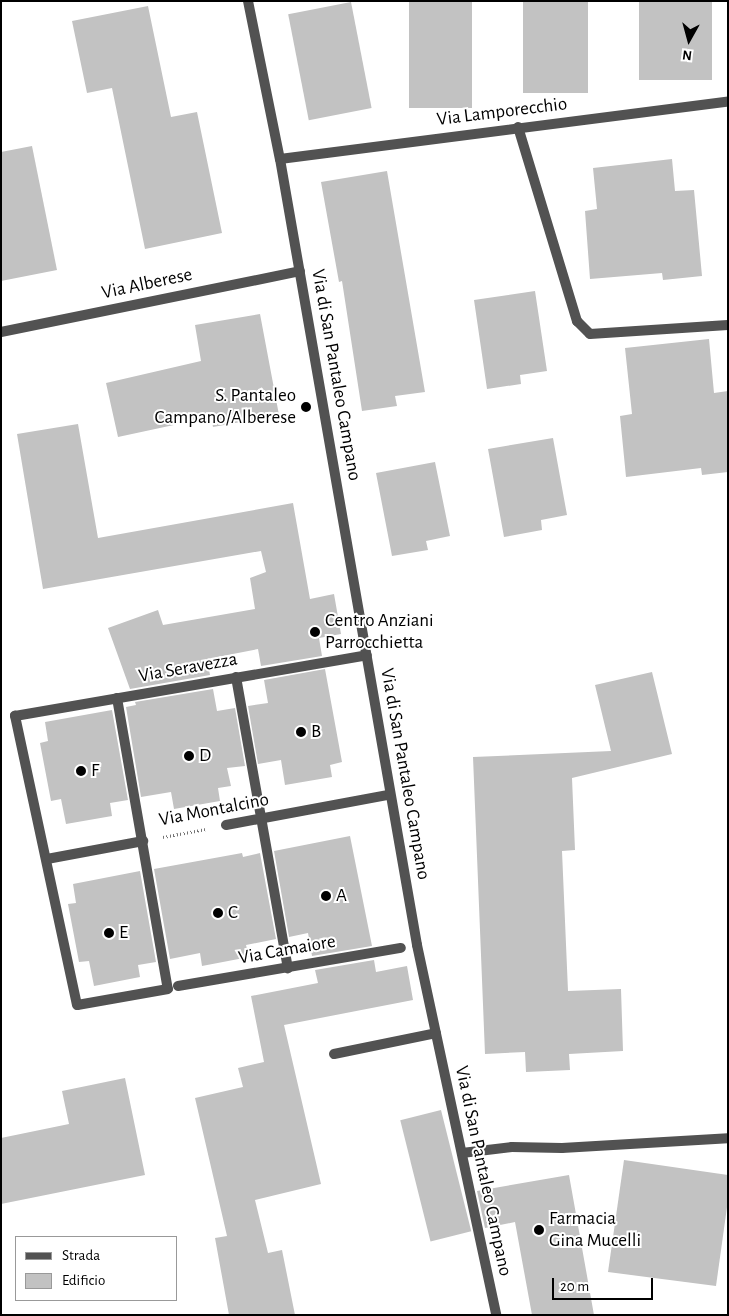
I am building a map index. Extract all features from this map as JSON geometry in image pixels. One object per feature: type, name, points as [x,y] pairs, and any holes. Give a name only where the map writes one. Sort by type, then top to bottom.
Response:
[{"type":"street","name":"Via di San Pantaleo Campano","points":[[248,1],[280,159],[300,271],[367,655],[388,794],[436,1033],[496,1315]]},
{"type":"street","name":"Via Lamporecchio","points":[[280,159],[518,127],[728,102]]},
{"type":"street","points":[[518,127],[576,321],[590,334],[728,325]]},
{"type":"street","name":"Via Alberese","points":[[1,332],[300,271]]},
{"type":"street","name":"Via Seravezza","points":[[47,859],[16,716],[367,655]]},
{"type":"street","points":[[236,677],[288,968]]},
{"type":"street","points":[[117,698],[143,841],[173,988]]},
{"type":"street","name":"Via Montalcino","points":[[226,825],[388,794]]},
{"type":"street","name":"Via Montalcino","points":[[47,859],[143,841]]},
{"type":"street","name":"Via Camaiore","points":[[47,859],[77,1005],[401,948]]},
{"type":"street","points":[[334,1054],[436,1033]]},
{"type":"street","points":[[462,1153],[512,1147],[562,1148],[728,1138]]},
{"type":"path","name":"Via Montalcino","points":[[143,841],[226,825]]},
{"type":"building","points":[[409,1],[472,1],[472,108],[409,108]]},
{"type":"building","points":[[523,1],[588,1],[588,93],[523,93]]},
{"type":"building","points":[[639,1],[712,1],[712,80],[639,80]]},
{"type":"building","points":[[351,2],[372,108],[309,120],[288,14]]},
{"type":"building","points":[[148,6],[171,117],[197,112],[222,233],[145,249],[112,88],[87,93],[72,21]]},
{"type":"building","points":[[32,146],[57,270],[1,281],[1,152]]},
{"type":"building","points":[[672,159],[675,191],[694,190],[702,276],[663,280],[662,273],[590,279],[585,211],[597,209],[593,168]]},
{"type":"building","points":[[387,171],[425,392],[395,396],[397,406],[362,411],[342,281],[339,282],[321,182]]},
{"type":"building","points":[[535,291],[547,371],[520,375],[521,384],[487,389],[474,300]]},
{"type":"building","points":[[260,314],[279,415],[213,427],[211,417],[118,437],[106,383],[201,361],[195,325]]},
{"type":"building","points":[[709,339],[714,393],[728,391],[728,472],[702,475],[701,468],[626,477],[620,416],[632,414],[625,348]]},
{"type":"building","points":[[78,424],[98,538],[293,503],[310,599],[334,594],[341,634],[319,638],[322,656],[261,666],[258,649],[207,659],[210,675],[130,689],[108,628],[158,610],[163,625],[255,609],[250,578],[266,572],[261,551],[43,589],[17,434]]},
{"type":"building","points":[[553,438],[567,515],[541,520],[542,530],[504,537],[488,449]]},
{"type":"building","points":[[435,462],[450,536],[426,541],[428,550],[392,556],[376,473]]},
{"type":"building","name":"B","points":[[325,669],[342,762],[330,765],[332,777],[285,785],[281,760],[258,764],[248,706],[268,703],[264,680]]},
{"type":"building","points":[[652,672],[672,754],[572,778],[575,850],[562,851],[568,991],[621,989],[623,1051],[569,1054],[570,1070],[526,1072],[525,1052],[485,1054],[473,757],[611,751],[595,685]]},
{"type":"building","name":"D","points":[[213,689],[217,711],[235,708],[245,766],[227,768],[231,786],[218,788],[220,801],[174,809],[171,792],[141,797],[126,707],[136,705],[135,702]]},
{"type":"building","name":"F","points":[[112,710],[128,800],[110,803],[112,816],[66,824],[61,799],[51,801],[40,743],[48,741],[45,722]]},
{"type":"building","name":"A","points":[[350,836],[372,946],[312,956],[308,933],[289,937],[274,851]]},
{"type":"building","name":"C","points":[[242,853],[243,857],[260,853],[276,939],[246,945],[249,957],[202,966],[200,953],[170,959],[154,869]]},
{"type":"building","name":"E","points":[[140,871],[156,962],[138,965],[140,977],[94,986],[89,961],[79,962],[68,904],[76,903],[73,884]]},
{"type":"building","points":[[374,960],[376,972],[407,966],[413,1000],[284,1025],[321,1184],[255,1200],[268,1253],[282,1250],[295,1315],[229,1315],[215,1238],[227,1236],[195,1098],[243,1087],[238,1068],[264,1062],[251,996],[318,983],[315,970]]},
{"type":"building","points":[[125,1078],[145,1175],[1,1204],[1,1138],[69,1124],[62,1091]]},
{"type":"building","points":[[441,1110],[471,1231],[430,1241],[400,1120]]},
{"type":"building","points":[[624,1160],[728,1175],[728,1200],[716,1286],[608,1272]]},
{"type":"building","points":[[569,1175],[594,1315],[532,1315],[515,1222],[485,1228],[477,1191]]},
{"type":"place","name":"S. Pantaleo Campano/Alberese","points":[[306,407]]},
{"type":"place","name":"Centro Anziani Parrocchietta","points":[[315,632]]},
{"type":"place","name":"B","points":[[301,732]]},
{"type":"place","name":"D","points":[[189,756]]},
{"type":"place","name":"F","points":[[81,771]]},
{"type":"place","name":"A","points":[[326,896]]},
{"type":"place","name":"C","points":[[218,913]]},
{"type":"place","name":"E","points":[[109,933]]},
{"type":"place","name":"Farmacia Gina Mucelli","points":[[539,1230]]}]
